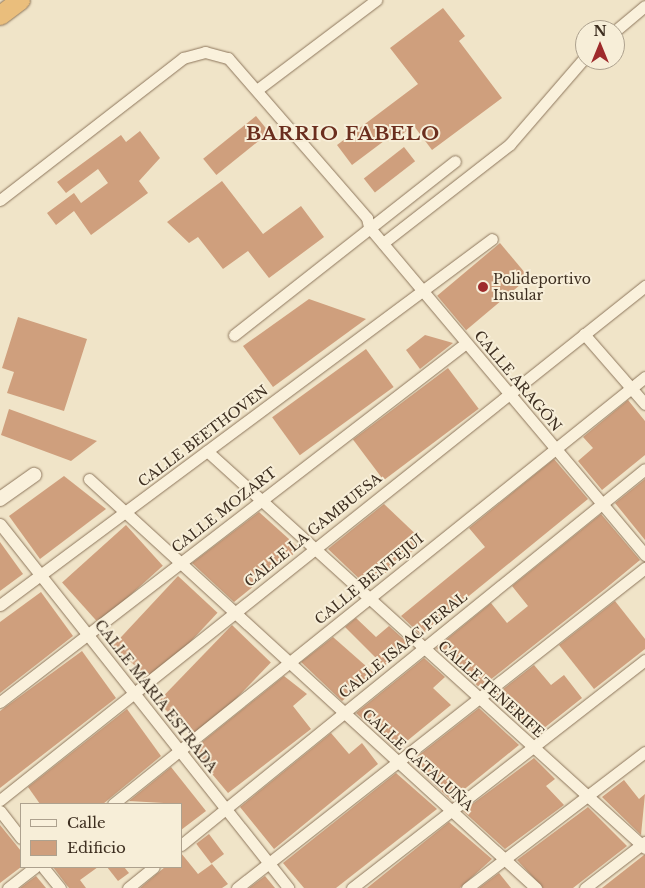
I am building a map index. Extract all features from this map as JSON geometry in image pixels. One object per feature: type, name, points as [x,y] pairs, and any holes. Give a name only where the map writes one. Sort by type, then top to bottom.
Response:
[{"type":"highway","points":[[0,15],[20,0]]},
{"type":"street","points":[[258,89],[376,0]]},
{"type":"street","points":[[625,23],[645,6]]},
{"type":"street","name":"CALLE ARAGÓN","points":[[0,200],[190,55],[221,54],[258,89],[367,218],[369,227],[645,555]]},
{"type":"street","points":[[383,243],[510,144],[575,69]]},
{"type":"street","points":[[234,335],[455,161]]},
{"type":"street","points":[[424,292],[492,239]]},
{"type":"street","name":"CALLE LA GAMBUESA","points":[[0,800],[645,286]]},
{"type":"street","name":"CALLE BEETHOVEN","points":[[0,605],[424,292]]},
{"type":"street","points":[[584,334],[645,404]]},
{"type":"street","name":"CALLE MOZART","points":[[0,702],[466,343]]},
{"type":"street","name":"CALLE BENTEJUI","points":[[114,803],[645,377]]},
{"type":"street","name":"CALLE TENERIFE","points":[[207,451],[587,797],[644,845]]},
{"type":"street","name":"CALLE ISAAC PERAL","points":[[182,844],[645,469]]},
{"type":"street","points":[[0,499],[34,475]]},
{"type":"street","name":"CALLE CATALUÑA","points":[[89,479],[536,888]]},
{"type":"street","name":"CALLE MARIA ESTRADA","points":[[0,524],[288,888]]},
{"type":"street","points":[[237,888],[645,568]]},
{"type":"street","points":[[352,888],[645,660]]},
{"type":"street","points":[[467,888],[645,752]]},
{"type":"street","points":[[0,811],[20,837]]},
{"type":"street","points":[[585,888],[644,845]]},
{"type":"street","points":[[8,888],[34,868]]},
{"type":"street","points":[[44,868],[60,888]]},
{"type":"street","points":[[128,888],[153,868]]},
{"type":"building","points":[[443,8],[465,36],[459,41],[502,98],[432,150],[414,126],[395,139],[392,135],[352,165],[337,145],[418,84],[390,48]]},
{"type":"building","points":[[256,116],[269,132],[216,175],[203,159]]},
{"type":"building","points":[[140,131],[160,158],[139,181],[148,193],[91,235],[74,211],[56,225],[47,213],[74,193],[81,203],[108,183],[98,169],[66,193],[57,182],[121,135],[126,142]]},
{"type":"building","points":[[404,147],[415,161],[375,193],[364,178]]},
{"type":"building","points":[[222,181],[263,234],[301,206],[324,237],[269,278],[248,251],[223,269],[198,237],[189,243],[167,222]]},
{"type":"building","name":"Polideportivo Insular","points":[[500,243],[529,277],[466,330],[437,296]]},
{"type":"building","points":[[309,299],[366,319],[273,387],[243,346]]},
{"type":"building","points":[[18,317],[87,339],[64,411],[7,393],[14,372],[2,368]]},
{"type":"building","points":[[425,335],[453,343],[420,369],[406,350]]},
{"type":"building","points":[[366,349],[394,387],[300,455],[272,417]]},
{"type":"building","points":[[448,368],[479,409],[384,480],[353,440]]},
{"type":"building","points":[[628,400],[645,421],[645,455],[602,490],[578,461],[593,448],[583,437]]},
{"type":"building","points":[[9,409],[97,441],[71,461],[1,435]]},
{"type":"building","points":[[554,459],[588,499],[421,635],[401,616],[485,547],[469,528]]},
{"type":"building","points":[[64,476],[106,509],[40,559],[9,516]]},
{"type":"building","points":[[645,479],[645,540],[615,503]]},
{"type":"building","points":[[384,504],[424,542],[368,587],[328,549]]},
{"type":"building","points":[[259,512],[300,549],[234,602],[192,563]]},
{"type":"building","points":[[601,514],[640,560],[605,589],[480,688],[436,648],[491,603],[507,623],[528,606],[512,586]]},
{"type":"building","points":[[126,525],[163,566],[99,623],[62,583]]},
{"type":"building","points":[[0,542],[23,574],[0,591]]},
{"type":"building","points":[[178,576],[217,613],[153,682],[113,645]]},
{"type":"building","points":[[41,592],[73,636],[0,693],[0,622]]},
{"type":"building","points":[[615,601],[645,639],[645,649],[594,689],[559,645]]},
{"type":"building","points":[[356,618],[376,637],[389,626],[410,645],[384,666],[345,627]]},
{"type":"building","points":[[232,625],[271,663],[197,739],[158,702]]},
{"type":"building","points":[[333,637],[375,674],[342,701],[301,662]]},
{"type":"building","points":[[82,651],[116,698],[0,788],[0,711]]},
{"type":"building","points":[[424,658],[445,677],[433,688],[451,705],[396,750],[356,713]]},
{"type":"building","points":[[534,665],[551,685],[564,675],[582,698],[534,736],[493,697]]},
{"type":"building","points":[[284,676],[307,694],[293,706],[311,729],[228,793],[192,750]]},
{"type":"building","points":[[479,708],[519,745],[451,800],[410,762]]},
{"type":"building","points":[[127,709],[161,756],[104,803],[39,803],[28,787]]},
{"type":"building","points":[[331,733],[349,754],[362,743],[378,764],[274,849],[240,807]]},
{"type":"building","points":[[534,758],[555,779],[546,786],[564,805],[505,849],[463,811]]},
{"type":"building","points":[[171,767],[206,811],[182,829],[182,803],[129,801]]},
{"type":"building","points":[[396,773],[437,809],[336,888],[304,888],[283,863]]},
{"type":"building","points":[[624,780],[639,799],[645,794],[641,835],[602,797]]},
{"type":"building","points":[[588,807],[627,846],[573,888],[543,888],[517,860]]},
{"type":"building","points":[[449,822],[492,859],[460,888],[367,888]]},
{"type":"building","points":[[0,825],[20,850],[20,868],[0,883]]},
{"type":"building","points":[[209,834],[224,854],[211,864],[196,844]]},
{"type":"building","points":[[182,854],[198,874],[212,864],[228,884],[222,888],[140,888],[164,868],[182,868]]},
{"type":"building","points":[[644,855],[645,888],[602,888]]},
{"type":"building","points":[[54,868],[97,868],[80,880],[86,888],[69,888]]},
{"type":"building","points":[[108,868],[125,868],[129,873],[118,881]]},
{"type":"building","points":[[499,873],[511,888],[479,888]]},
{"type":"building","points":[[36,876],[46,888],[20,888]]},
{"type":"building","points":[[265,876],[275,888],[249,888]]},
{"type":"place","name":"Polideportivo Insular","points":[[483,287]]},
{"type":"district","name":"BARRIO FABELO","points":[[343,134]]}]
